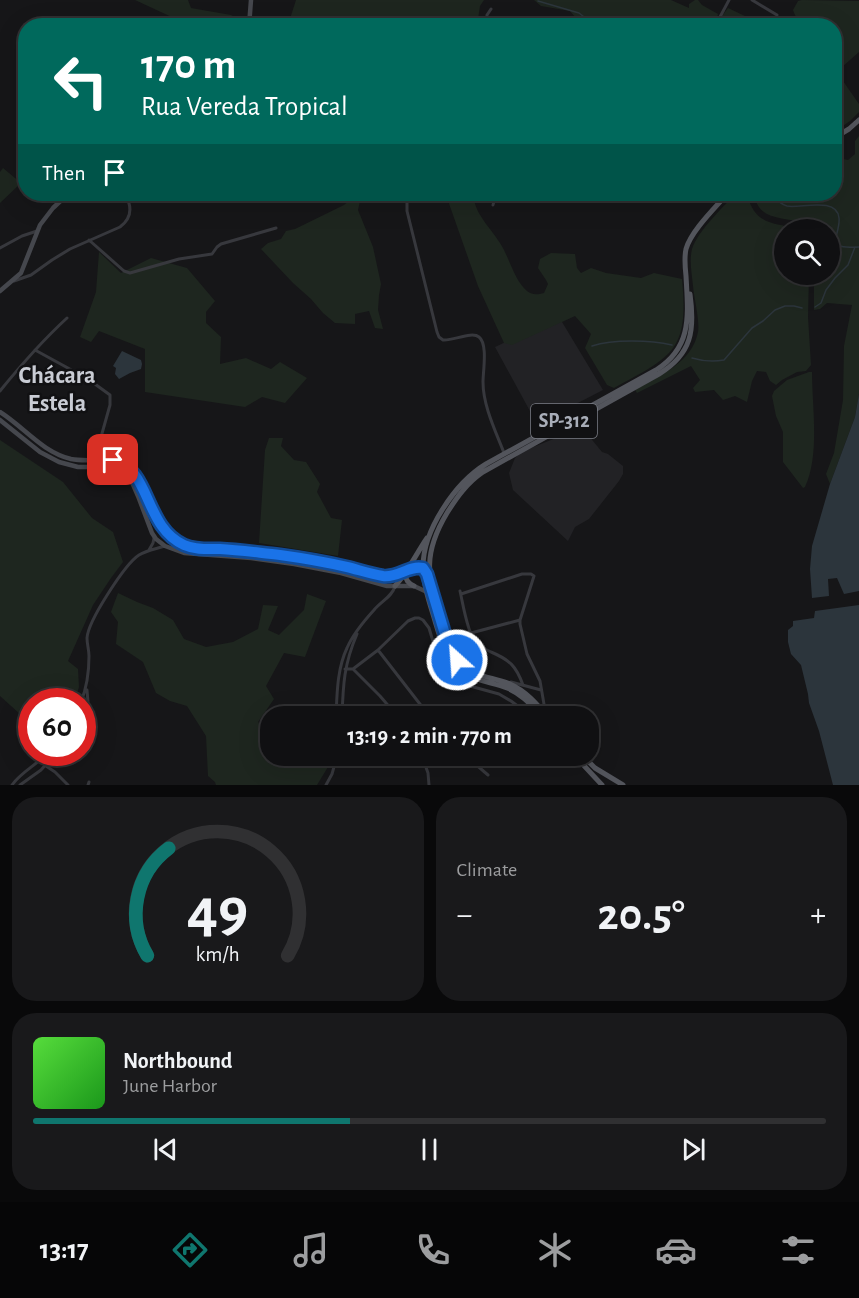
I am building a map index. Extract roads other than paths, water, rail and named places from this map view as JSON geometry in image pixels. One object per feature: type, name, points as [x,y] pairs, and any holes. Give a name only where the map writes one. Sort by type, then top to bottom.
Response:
[{"type":"main road","points":[[842,133],[859,120]]},
{"type":"main road","name":"SP-312","points":[[533,706],[518,693],[471,677],[453,664],[447,654],[442,643],[423,568],[425,550],[432,529],[464,481],[481,467],[667,363],[680,346],[687,327],[686,251],[691,238],[721,201]]},
{"type":"main road","name":"SP-312","points":[[536,706],[525,693],[514,686],[478,675],[461,664],[454,656],[429,590],[429,562],[435,536],[454,502],[471,481],[488,468],[665,370],[681,357],[689,341],[693,321],[686,272]]},
{"type":"main road","points":[[395,586],[407,571],[432,529]]},
{"type":"main road","points":[[407,571],[406,580],[414,586]]},
{"type":"main road","points":[[585,766],[603,785],[612,777]]},
{"type":"main road","points":[[593,766],[623,785]]},
{"type":"street","points":[[250,18],[251,0]]},
{"type":"street","points":[[720,16],[729,0]]},
{"type":"street","points":[[752,0],[777,15]]},
{"type":"street","points":[[487,18],[492,9]]},
{"type":"street","points":[[0,291],[21,273],[37,231],[60,201]]},
{"type":"street","points":[[12,282],[31,275],[57,256],[120,227],[126,222],[130,209],[129,201]]},
{"type":"street","points":[[407,201],[408,219],[439,337],[443,340],[453,340],[472,335],[481,339],[484,350],[484,393],[504,453]]},
{"type":"street","points":[[493,205],[494,201]]},
{"type":"street","points":[[89,240],[124,271],[130,273],[179,259],[212,254],[221,244],[276,228]]},
{"type":"street","points":[[0,248],[37,231]]},
{"type":"street","points":[[0,391],[48,335],[67,318]]},
{"type":"street","points":[[35,350],[88,379],[110,395],[110,405],[96,461]]},
{"type":"street","points":[[0,412],[55,453],[73,459],[118,462],[132,470],[156,518],[168,534],[191,548],[290,557],[383,576],[423,568]]},
{"type":"street","points":[[0,420],[40,452],[59,462],[78,467],[112,467],[122,471],[129,477],[135,488],[154,536],[165,546],[184,553],[252,558],[349,575],[387,586],[414,586],[429,590]]},
{"type":"street","points":[[147,522],[151,518],[156,518]]},
{"type":"street","points":[[148,550],[153,543],[154,536]]},
{"type":"street","points":[[87,688],[89,665],[87,640],[90,627],[124,569],[148,550],[165,546],[174,539]]},
{"type":"street","points":[[523,685],[515,666],[478,645],[471,633],[460,592],[522,574],[533,575],[520,620],[527,654],[538,677],[543,706]]},
{"type":"street","points":[[342,706],[340,671],[345,650],[378,605],[394,591],[395,586]]},
{"type":"street","points":[[345,669],[353,669],[378,650],[408,621],[415,618],[423,620],[429,628],[440,665],[447,676],[459,683],[498,694],[518,706]]},
{"type":"street","points":[[471,633],[520,620]]},
{"type":"street","points":[[338,706],[349,652],[359,630]]},
{"type":"street","points":[[378,650],[421,706]]},
{"type":"street","points":[[353,669],[389,706]]},
{"type":"street","points":[[502,681],[541,690]]},
{"type":"street","points":[[12,785],[31,766]]},
{"type":"street","points":[[20,785],[46,766],[68,785]]},
{"type":"street","points":[[326,785],[334,766]]},
{"type":"street","points":[[426,766],[429,785]]},
{"type":"street","points":[[477,766],[488,776]]},
{"type":"waterway","points":[[538,1],[579,13],[586,18]]},
{"type":"waterway","points":[[778,201],[787,206],[825,205],[832,207],[837,211],[839,218],[835,242],[843,247],[859,247]]},
{"type":"waterway","points":[[815,307],[821,303],[826,290],[848,265],[855,247]]},
{"type":"waterway","points":[[692,358],[708,361],[724,360],[752,328],[775,310],[785,306],[802,308]]},
{"type":"waterway","points":[[592,346],[632,341],[672,345]]},
{"type":"district","name":"Chácara Estela","points":[[57,390]]}]
